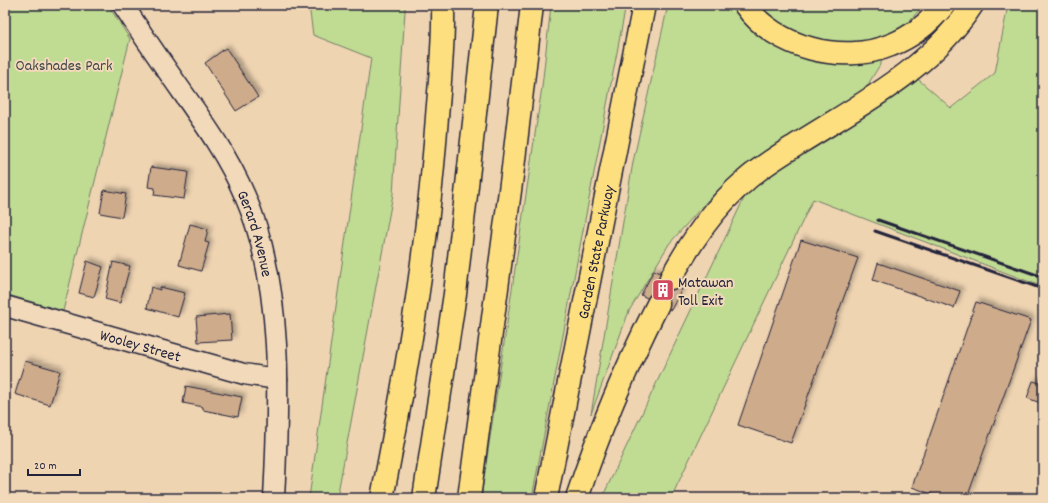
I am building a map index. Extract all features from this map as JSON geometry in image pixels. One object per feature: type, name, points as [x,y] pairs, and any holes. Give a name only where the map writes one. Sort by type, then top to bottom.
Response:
[{"type":"highway","points":[[382,498],[403,388],[424,260],[436,135],[443,5]]},
{"type":"highway","points":[[424,498],[455,294],[487,5]]},
{"type":"highway","points":[[469,498],[512,176],[532,5]]},
{"type":"highway","name":"Garden State Parkway","points":[[546,498],[644,5]]},
{"type":"highway","points":[[745,5],[762,23],[780,36],[797,44],[836,53],[854,53],[872,51],[902,40],[923,26],[944,5]]},
{"type":"highway","points":[[671,278],[694,240],[719,206],[731,193],[759,169],[919,65],[948,37],[972,5]]},
{"type":"highway","points":[[576,498],[596,441],[626,367],[658,304]]},
{"type":"street","name":"Gerard Avenue","points":[[123,5],[220,148],[245,197],[259,235],[267,270],[277,379],[274,498]]},
{"type":"street","name":"Wooley Street","points":[[5,306],[236,372],[277,379]]},
{"type":"green space","name":"Oakshades Park","points":[[5,5],[108,5],[130,39],[63,311],[5,294]]},
{"type":"green space","points":[[309,5],[405,5],[393,194],[337,498],[309,498],[371,58],[313,35]]},
{"type":"green space","points":[[551,5],[626,5],[532,498],[481,498],[542,87]]},
{"type":"green space","points":[[668,5],[924,5],[901,30],[864,91],[738,171],[707,201],[669,244],[629,311],[591,414],[633,162]]},
{"type":"green space","points":[[1008,5],[1043,5],[1043,287],[813,199],[671,498],[602,498],[753,179],[911,73],[951,108],[995,73]]},
{"type":"building","points":[[226,48],[258,97],[236,111],[205,63]]},
{"type":"building","points":[[151,167],[188,172],[184,199],[154,195],[155,188],[148,187]]},
{"type":"building","points":[[104,190],[126,194],[122,217],[100,213]]},
{"type":"building","points":[[190,224],[208,229],[205,242],[209,243],[201,271],[179,265]]},
{"type":"building","points":[[801,240],[858,258],[791,443],[738,425]]},
{"type":"building","points":[[87,261],[103,267],[94,297],[79,293]]},
{"type":"building","points":[[113,262],[130,266],[120,303],[105,299]]},
{"type":"building","points":[[878,263],[960,291],[954,308],[873,280]]},
{"type":"building","name":"Matawan Toll Exit","points":[[654,270],[684,285],[671,310],[641,295]]},
{"type":"building","points":[[151,287],[160,290],[160,287],[185,293],[178,317],[147,308]]},
{"type":"building","points":[[976,302],[1031,320],[967,498],[942,498],[912,487]]},
{"type":"building","points":[[230,314],[232,340],[198,342],[196,317]]},
{"type":"building","points":[[25,361],[60,371],[50,405],[15,394]]},
{"type":"building","points":[[1033,381],[1043,384],[1043,404],[1027,398]]},
{"type":"building","points":[[186,386],[242,397],[238,417],[203,410],[203,407],[183,403]]},
{"type":"tunnel","points":[[658,304],[671,278]]},
{"type":"railway","points":[[878,220],[1043,277]]},
{"type":"railway","points":[[875,231],[1043,289]]},
{"type":"place","name":"Matawan Toll Exit","points":[[663,290]]}]
